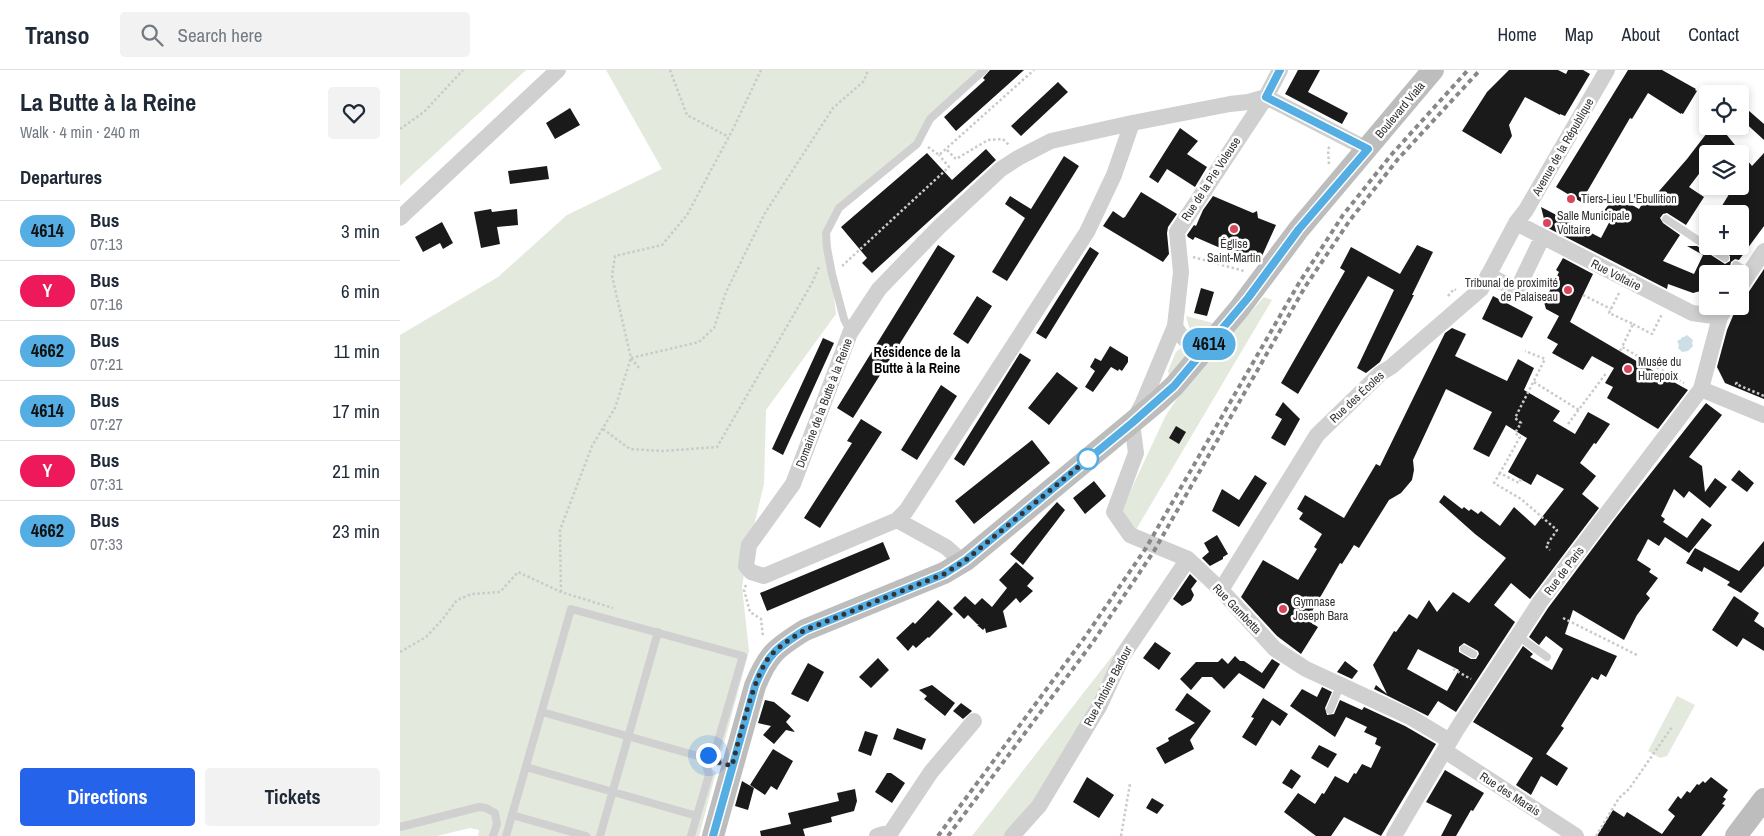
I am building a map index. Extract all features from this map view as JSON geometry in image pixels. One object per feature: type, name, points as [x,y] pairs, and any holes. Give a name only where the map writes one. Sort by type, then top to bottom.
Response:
[{"type":"street","points":[[400,218],[558,70]]},
{"type":"street","name":"Rue de la Pie Voleuse","points":[[1132,423],[1142,405],[1176,326],[1181,272],[1177,232],[1266,97],[1280,70]]},
{"type":"street","name":"Boulevard Viala","points":[[713,836],[755,686],[770,656],[786,642],[805,630],[944,574],[966,560],[1174,386],[1264,277],[1299,229],[1433,70]]},
{"type":"street","name":"Avenue de la République","points":[[1516,223],[1526,210],[1608,70]]},
{"type":"street","points":[[1266,97],[1368,149]]},
{"type":"street","name":"Domaine de la Butte à la Reine","points":[[751,572],[746,566],[750,545],[793,484],[850,333],[879,289],[939,227],[1002,169],[1018,158],[1051,141],[1266,97]]},
{"type":"street","points":[[751,572],[764,576],[897,520],[906,511],[1087,232],[1114,175],[1132,123]]},
{"type":"street","name":"Rue Voltaire","points":[[1516,223],[1668,302],[1692,312],[1699,312]]},
{"type":"street","name":"Rue des Écoles","points":[[1221,590],[1317,435],[1381,373],[1391,367],[1481,289],[1516,223]]},
{"type":"street","points":[[1488,275],[1517,290],[1542,238]]},
{"type":"street","points":[[1748,265],[1764,251]]},
{"type":"street","name":"Rue de Paris","points":[[1394,836],[1494,666],[1701,389],[1723,315]]},
{"type":"street","points":[[1176,326],[1181,337],[1191,343],[1207,346]]},
{"type":"street","points":[[1701,389],[1764,415]]},
{"type":"street","name":"Rue Gambetta","points":[[1132,423],[1136,453],[1114,512],[1130,535],[1188,559],[1221,590],[1275,649],[1306,669],[1410,717],[1447,746]]},
{"type":"street","points":[[897,520],[946,547],[956,556],[966,560]]},
{"type":"street","name":"Rue Antoine Badour","points":[[1012,836],[1039,806],[1100,706],[1123,655],[1188,559]]},
{"type":"street","points":[[877,836],[891,832],[931,772],[974,721]]},
{"type":"street","name":"Rue des Marais","points":[[1447,746],[1576,836]]},
{"type":"street","points":[[1736,836],[1764,799]]},
{"type":"lane","points":[[850,333],[844,319],[832,274],[826,233],[839,208],[917,144],[930,119],[984,70]]},
{"type":"lane","points":[[1666,219],[1725,258]]},
{"type":"lane","points":[[506,836],[571,609],[743,656],[716,748],[706,759],[709,775],[691,836]]},
{"type":"lane","points":[[600,836],[658,632]]},
{"type":"lane","points":[[1518,636],[1547,657]]},
{"type":"lane","points":[[1464,649],[1473,654]]},
{"type":"lane","points":[[1330,710],[1340,686]]},
{"type":"lane","points":[[542,712],[732,766]]},
{"type":"lane","points":[[526,767],[697,816]]},
{"type":"lane","points":[[400,827],[479,807],[495,813],[497,824],[493,836]]},
{"type":"lane","points":[[512,815],[586,836]]},
{"type":"path","points":[[400,129],[424,112],[464,70]]},
{"type":"path","points":[[670,70],[686,114],[729,137]]},
{"type":"path","points":[[561,592],[560,530],[592,446],[615,408],[630,358],[612,276],[615,256],[662,245],[687,215],[729,137],[761,70]]},
{"type":"path","points":[[630,358],[699,342],[714,328],[726,292],[765,213],[833,108],[864,80],[868,70]]},
{"type":"path","points":[[939,155],[947,150],[1034,70]]},
{"type":"path","points":[[1335,132],[1328,150],[1330,165],[1341,179]]},
{"type":"path","points":[[832,274],[949,167],[939,155],[919,139]]},
{"type":"path","points":[[947,150],[956,159],[988,140],[1003,139],[1018,158]]},
{"type":"path","points":[[603,429],[630,449],[663,451],[717,448],[812,283],[827,248]]},
{"type":"path","points":[[1179,253],[1264,277]]},
{"type":"path","points":[[1611,309],[1626,280]]},
{"type":"path","points":[[1583,294],[1611,309],[1610,312],[1652,334],[1668,302]]},
{"type":"path","points":[[1620,351],[1633,324]]},
{"type":"path","points":[[1622,347],[1684,383]]},
{"type":"path","points":[[1526,351],[1545,360],[1514,418],[1521,423],[1515,433],[1520,437],[1494,483],[1521,499],[1557,530],[1546,546],[1550,550]]},
{"type":"path","points":[[630,358],[639,368]]},
{"type":"path","points":[[1568,424],[1607,372]]},
{"type":"path","points":[[1534,382],[1579,410]]},
{"type":"path","points":[[1737,382],[1736,384],[1764,396]]},
{"type":"path","points":[[1500,473],[1519,483],[1521,479]]},
{"type":"path","points":[[400,652],[426,637],[457,600],[472,594],[500,592],[518,572]]},
{"type":"path","points":[[751,572],[744,590],[750,612],[761,619],[763,644]]},
{"type":"path","points":[[1563,618],[1636,655]]},
{"type":"path","points":[[1453,669],[1474,681]]},
{"type":"path","points":[[1596,836],[1620,798],[1630,789],[1672,727]]},
{"type":"path","points":[[1121,836],[1130,784]]},
{"type":"shaded area","points":[[400,70],[526,70],[400,186]]},
{"type":"shaded area","points":[[606,70],[980,70],[930,119],[917,144],[839,208],[826,233],[836,314],[766,410],[764,484],[747,555],[742,587],[749,651],[722,751],[716,753],[713,758],[712,769],[716,772],[699,836],[478,836],[479,830],[470,828],[437,836],[400,836],[400,335],[498,277],[567,215],[662,169]]},
{"type":"shaded area","points":[[1264,297],[1272,300],[1134,533],[1122,509],[1165,417],[1176,400]]},
{"type":"shaded area","points":[[1186,316],[1213,323],[1206,331],[1194,332],[1189,327]]},
{"type":"shaded area","points":[[1687,335],[1693,340],[1693,346],[1688,351],[1682,352],[1678,348],[1677,341]]},
{"type":"shaded area","points":[[1181,348],[1185,349],[1187,354],[1169,375],[1168,371],[1176,352]]},
{"type":"shaded area","points":[[1113,655],[1119,655],[1034,805],[1005,836],[972,836]]},
{"type":"shaded area","points":[[1677,696],[1695,705],[1667,756],[1660,758],[1648,751]]},
{"type":"building","points":[[990,70],[1024,70],[956,131],[944,117],[985,80],[983,78]]},
{"type":"building","points":[[1298,70],[1320,70],[1308,92],[1348,113],[1342,124],[1285,94]]},
{"type":"building","points":[[1509,70],[1558,70],[1566,74],[1568,70],[1583,70],[1590,74],[1565,116],[1525,97],[1509,125],[1512,136],[1501,154],[1462,131],[1487,92]]},
{"type":"building","points":[[1628,70],[1662,70],[1697,91],[1683,114],[1648,93],[1632,119],[1630,118],[1581,202],[1556,187]]},
{"type":"building","points":[[1058,82],[1068,92],[1021,136],[1011,126]]},
{"type":"building","points":[[570,108],[580,125],[555,139],[546,123]]},
{"type":"building","points":[[1749,111],[1764,124],[1764,140],[1749,126]]},
{"type":"building","points":[[1180,128],[1198,141],[1187,154],[1207,167],[1195,187],[1167,169],[1158,183],[1149,177]]},
{"type":"building","points":[[1705,135],[1727,135],[1735,145],[1699,145],[1699,174],[1689,187],[1704,197],[1686,225],[1667,213],[1663,214],[1660,218],[1663,223],[1680,235],[1663,261],[1694,274],[1703,255],[1711,255],[1725,264],[1730,261],[1729,255],[1743,255],[1739,260],[1735,259],[1731,262],[1730,265],[1699,265],[1699,291],[1693,293],[1668,284],[1667,289],[1546,227],[1541,207],[1601,238],[1612,217],[1603,212],[1613,199],[1620,203],[1622,199],[1639,209],[1648,195],[1653,198]]},
{"type":"building","points":[[986,149],[996,160],[872,273],[862,263],[867,258],[841,227],[927,153],[952,180]]},
{"type":"building","points":[[1764,153],[1764,226],[1749,246],[1749,205],[1722,205],[1729,195],[1749,195],[1749,162],[1752,166]]},
{"type":"building","points":[[1064,156],[1079,166],[1007,281],[992,272],[1025,218],[1005,204],[1010,196],[1031,209]]},
{"type":"building","points":[[547,166],[549,179],[510,184],[508,171]]},
{"type":"building","points":[[1141,192],[1177,214],[1168,227],[1169,254],[1163,262],[1103,226],[1113,211],[1123,218],[1125,217]]},
{"type":"building","name":"Église Saint-Martin","points":[[1213,196],[1253,213],[1257,211],[1258,218],[1276,225],[1257,264],[1195,237],[1193,240],[1188,237],[1187,235],[1194,225],[1196,226],[1203,210]]},
{"type":"building","points":[[491,209],[492,212],[517,209],[518,225],[497,227],[500,244],[481,248],[474,212]]},
{"type":"building","points":[[442,222],[453,243],[443,249],[440,243],[423,252],[415,237]]},
{"type":"building","points":[[938,245],[955,256],[853,418],[837,408]]},
{"type":"building","points":[[1417,245],[1433,252],[1412,295],[1414,295],[1380,362],[1366,373],[1357,368],[1394,290],[1368,276],[1298,394],[1281,383],[1345,271],[1340,268],[1351,247],[1400,274]]},
{"type":"building","points":[[1687,246],[1699,247],[1699,253]]},
{"type":"building","points":[[1090,247],[1099,253],[1046,339],[1036,333]]},
{"type":"building","points":[[1563,258],[1593,274],[1570,322],[1688,390],[1658,429],[1607,398],[1613,387],[1605,383],[1614,368],[1592,356],[1583,370],[1552,353],[1558,344],[1547,338],[1559,316],[1546,309],[1544,302],[1559,272],[1556,270]]},
{"type":"building","points":[[1764,269],[1764,399],[1725,383],[1717,367],[1733,315],[1749,315],[1749,292]]},
{"type":"building","points":[[1201,288],[1214,292],[1207,316],[1194,313]]},
{"type":"building","points":[[977,296],[992,306],[968,344],[953,334]]},
{"type":"building","points":[[1493,296],[1533,317],[1522,338],[1482,319]]},
{"type":"building","points":[[1452,328],[1466,334],[1455,356],[1507,381],[1518,359],[1534,368],[1524,390],[1560,411],[1553,421],[1575,434],[1588,412],[1610,424],[1580,463],[1596,476],[1582,494],[1599,508],[1530,599],[1511,583],[1494,605],[1515,622],[1456,712],[1438,701],[1428,716],[1374,689],[1376,685],[1387,694],[1373,665],[1394,631],[1396,632],[1409,614],[1417,619],[1429,600],[1437,612],[1453,592],[1469,603],[1506,558],[1439,502],[1444,495],[1462,509],[1464,507],[1469,511],[1471,509],[1478,514],[1481,511],[1500,526],[1514,507],[1535,526],[1564,489],[1537,474],[1531,485],[1508,472],[1527,438],[1506,425],[1489,457],[1473,449],[1492,412],[1446,389],[1413,460],[1412,480],[1401,493],[1389,500],[1359,548],[1354,545],[1342,564],[1340,563],[1307,620],[1318,627],[1301,654],[1277,636],[1241,597],[1263,560],[1298,580],[1317,549],[1314,547],[1322,534],[1299,519],[1303,513],[1297,509],[1305,495],[1344,518],[1376,464],[1380,466],[1445,333]],"holes":[[[1464,643],[1478,651],[1479,654],[1476,659],[1471,659],[1459,652],[1459,647]],[[1418,649],[1459,670],[1447,691],[1407,669]]]},
{"type":"building","points":[[823,338],[834,343],[783,455],[772,449]]},
{"type":"building","points":[[1110,346],[1128,357],[1128,362],[1122,371],[1111,367],[1093,392],[1085,387],[1095,371],[1090,367],[1095,358],[1101,361]]},
{"type":"building","points":[[1020,353],[1031,360],[964,466],[954,459]]},
{"type":"building","points":[[1057,372],[1078,388],[1049,425],[1028,408]]},
{"type":"building","points":[[941,385],[957,396],[917,460],[901,450]]},
{"type":"building","points":[[1283,402],[1300,419],[1285,446],[1271,438],[1282,419],[1275,415]]},
{"type":"building","points":[[1706,403],[1722,415],[1689,457],[1702,466],[1705,492],[1715,478],[1727,487],[1710,508],[1689,491],[1684,498],[1674,489],[1661,516],[1665,519],[1663,522],[1687,538],[1702,518],[1712,525],[1689,553],[1665,537],[1659,546],[1648,539],[1637,560],[1651,569],[1649,572],[1658,578],[1646,594],[1650,598],[1637,615],[1624,640],[1573,610],[1565,634],[1617,656],[1606,677],[1601,674],[1598,680],[1592,677],[1561,726],[1564,728],[1546,754],[1568,768],[1557,786],[1541,776],[1531,795],[1516,785],[1533,758],[1473,722],[1523,646],[1533,654],[1530,657],[1552,670],[1563,649],[1546,636],[1539,645],[1529,637],[1548,608],[1614,520]]},
{"type":"building","points":[[861,419],[882,432],[820,528],[804,518],[852,443],[847,441]]},
{"type":"building","points":[[1176,426],[1186,432],[1179,444],[1169,438]]},
{"type":"building","points":[[1032,440],[1050,463],[974,524],[955,501]]},
{"type":"building","points":[[1739,470],[1754,483],[1747,492],[1731,480]]},
{"type":"building","points":[[1255,475],[1267,483],[1239,527],[1212,511],[1222,489],[1239,500]]},
{"type":"building","points":[[1094,481],[1106,496],[1085,514],[1073,498]]},
{"type":"building","points":[[1057,502],[1065,510],[1023,565],[1010,554]]},
{"type":"building","points":[[1217,535],[1228,554],[1210,566],[1202,558],[1209,552],[1204,543]]},
{"type":"building","points":[[1764,541],[1764,566],[1741,593],[1727,585],[1730,582],[1704,567],[1702,572],[1686,563],[1695,548],[1739,571]]},
{"type":"building","points":[[883,542],[890,559],[767,611],[760,593]]},
{"type":"building","points":[[1016,562],[1034,578],[1027,586],[1033,591],[1020,603],[1016,598],[1003,611],[1007,627],[986,633],[985,628],[983,630],[968,615],[964,619],[953,608],[965,596],[975,605],[982,598],[992,607],[1007,588],[999,580]]},
{"type":"building","points":[[1190,574],[1197,581],[1191,589],[1194,595],[1191,601],[1182,606],[1173,599]]},
{"type":"building","points":[[1734,596],[1759,613],[1754,621],[1764,628],[1764,651],[1743,638],[1737,647],[1712,630]]},
{"type":"building","points":[[938,600],[953,614],[929,638],[916,648],[913,645],[908,651],[896,638],[913,622],[915,624]]},
{"type":"building","points":[[1155,642],[1171,653],[1159,670],[1143,658]]},
{"type":"building","points":[[1235,656],[1240,661],[1244,661],[1262,673],[1272,659],[1280,664],[1264,689],[1239,673],[1224,689],[1212,677],[1202,677],[1191,690],[1180,679],[1196,662],[1218,662],[1222,658],[1228,664]]},
{"type":"building","points":[[878,658],[889,670],[871,688],[859,677]]},
{"type":"building","points":[[1345,661],[1358,671],[1352,679],[1337,672]]},
{"type":"building","points":[[808,663],[824,672],[808,702],[791,694]]},
{"type":"building","points":[[932,685],[955,703],[945,716],[924,699],[927,696],[919,690]]},
{"type":"building","points":[[1322,687],[1332,692],[1325,708],[1327,715],[1334,714],[1340,700],[1362,710],[1364,707],[1405,726],[1436,744],[1381,836],[1344,817],[1331,836],[1316,836],[1284,812],[1298,793],[1315,804],[1322,793],[1324,794],[1335,776],[1348,783],[1362,764],[1371,768],[1381,747],[1375,744],[1377,738],[1364,732],[1367,727],[1346,717],[1335,737],[1290,706],[1302,689],[1317,697]]},
{"type":"building","points":[[1187,693],[1211,711],[1190,740],[1194,749],[1165,764],[1156,748],[1169,741],[1168,738],[1195,723],[1175,710]]},
{"type":"building","points":[[1263,698],[1288,714],[1280,726],[1272,720],[1256,746],[1242,737],[1254,718],[1251,717]]},
{"type":"building","points":[[765,700],[774,702],[791,716],[786,722],[795,732],[786,730],[774,744],[763,735],[771,726],[758,723]]},
{"type":"building","points":[[961,703],[972,711],[963,719],[953,711]]},
{"type":"building","points":[[897,728],[926,739],[922,750],[893,739]]},
{"type":"building","points":[[865,731],[878,735],[871,756],[858,751]]},
{"type":"building","points":[[1319,745],[1337,754],[1328,768],[1311,758]]},
{"type":"building","points":[[773,749],[793,761],[777,790],[771,786],[765,795],[750,785]]},
{"type":"building","points":[[1291,769],[1301,776],[1292,789],[1282,783]]},
{"type":"building","points":[[1445,770],[1484,793],[1473,811],[1471,810],[1456,836],[1441,836],[1452,815],[1426,802]]},
{"type":"building","points":[[887,773],[891,773],[905,783],[892,803],[875,792]]},
{"type":"building","points":[[1087,777],[1114,795],[1099,818],[1073,802]]},
{"type":"building","points":[[1711,777],[1728,790],[1723,797],[1726,799],[1722,804],[1725,805],[1701,836],[1597,836],[1613,810],[1624,817],[1627,812],[1662,834],[1675,816],[1668,810],[1678,796],[1681,799],[1687,791],[1690,793],[1697,784],[1699,785],[1703,781],[1705,783]]},
{"type":"building","points":[[742,781],[754,788],[748,810],[735,806]]},
{"type":"building","points":[[855,789],[857,801],[854,811],[831,817],[832,822],[803,829],[805,836],[761,836],[760,831],[791,824],[788,813],[839,801],[837,793]]},
{"type":"building","points":[[1152,798],[1164,805],[1157,814],[1146,808]]},
{"type":"railway","points":[[938,836],[1085,637],[1146,548],[1299,283],[1343,215],[1392,154],[1468,70]]},
{"type":"railway","points":[[948,836],[1093,642],[1154,551],[1305,287],[1350,220],[1398,159],[1480,70]]},
{"type":"bus line","name":"4614","points":[[713,836],[755,686],[770,656],[786,642],[805,630],[944,574],[966,560],[1158,401],[1174,386],[1248,298],[1299,229],[1368,149],[1266,97],[1280,70]]},
{"type":"place","name":"Tiers-Lieu L'Ebullition","points":[[1571,199]]},
{"type":"place","name":"Salle Municipale Voltaire","points":[[1547,223]]},
{"type":"place","name":"Église Saint-Martin","points":[[1234,229]]},
{"type":"place","name":"Tribunal de proximité de Palaiseau","points":[[1568,290]]},
{"type":"place","name":"Musée du Hurepoix","points":[[1628,369]]},
{"type":"place","name":"Gymnase Joseph Bara","points":[[1283,609]]},
{"type":"district","name":"Résidence de la Butte à la Reine","points":[[917,360]]},
{"type":"route","points":[[708,755],[706,759],[732,766],[755,686],[764,665],[770,656],[786,642],[805,630],[944,574],[966,560],[1088,459]]}]
